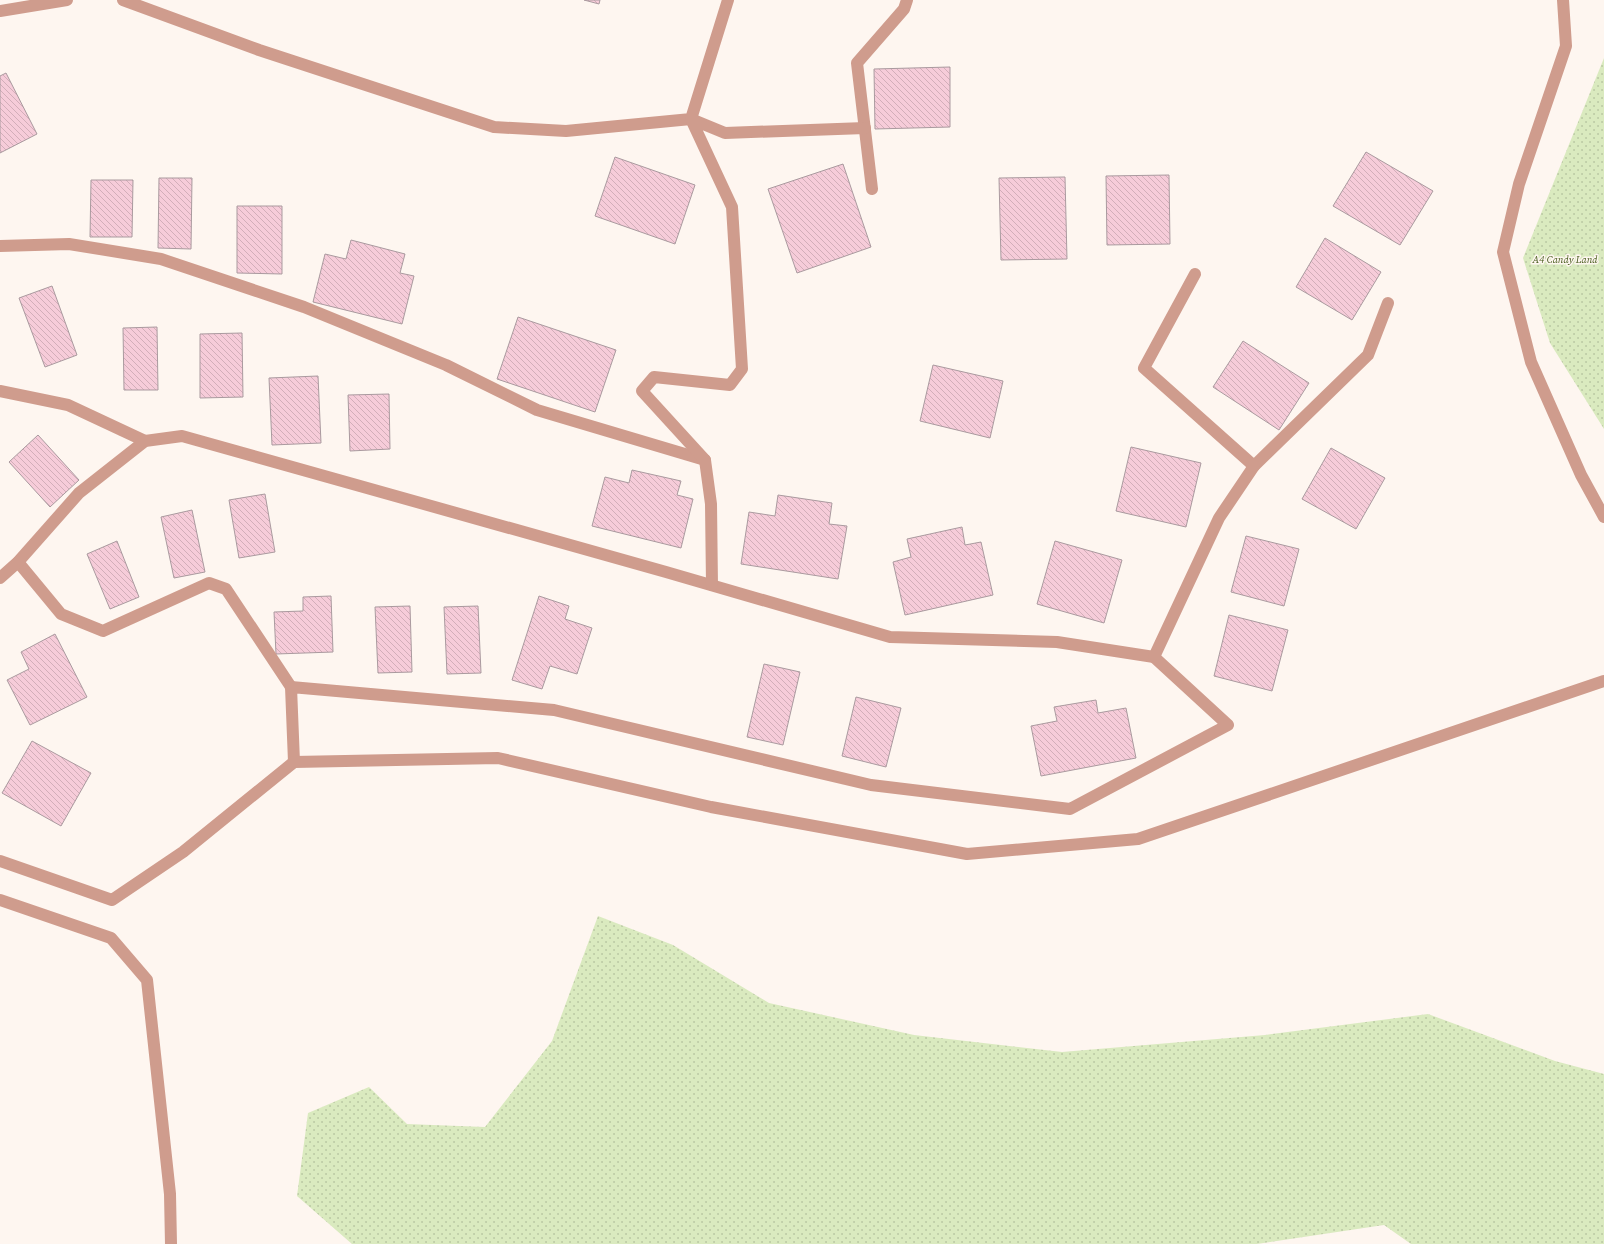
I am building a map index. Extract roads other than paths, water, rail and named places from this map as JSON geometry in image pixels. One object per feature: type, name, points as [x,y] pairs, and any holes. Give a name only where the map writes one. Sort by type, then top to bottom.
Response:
[{"type":"street","points":[[0,11],[67,0]]},
{"type":"street","points":[[123,0],[259,50],[494,128],[566,131],[691,119],[725,133],[865,128]]},
{"type":"street","points":[[712,585],[711,504],[705,460],[642,391],[654,377],[730,384],[742,369],[732,207],[691,119],[728,0]]},
{"type":"street","points":[[872,189],[857,63],[904,9],[907,0]]},
{"type":"street","points":[[1563,0],[1566,46],[1519,184],[1503,252],[1530,362],[1581,475],[1604,517]]},
{"type":"street","points":[[0,246],[69,244],[160,259],[304,307],[446,365],[537,410],[705,460]]},
{"type":"street","points":[[1195,274],[1144,368],[1254,466]]},
{"type":"street","points":[[1154,657],[1219,518],[1254,466],[1368,354],[1388,303]]},
{"type":"street","points":[[0,391],[68,405],[145,441]]},
{"type":"street","points":[[0,578],[18,562],[79,493],[145,441],[182,436],[712,585],[890,637],[1057,642],[1154,657],[1228,725],[1070,809],[872,785],[554,710],[290,687]]},
{"type":"street","points":[[18,562],[61,614],[103,631],[209,583],[226,589],[290,687],[294,762]]},
{"type":"street","points":[[0,861],[112,900],[183,852],[294,762],[498,758],[711,807],[967,854],[1138,839],[1604,681]]},
{"type":"street","points":[[0,900],[111,938],[147,980],[170,1194],[171,1244]]},
{"type":"park label","name":"A4 Candy Land","points":[[1565,259]]}]
